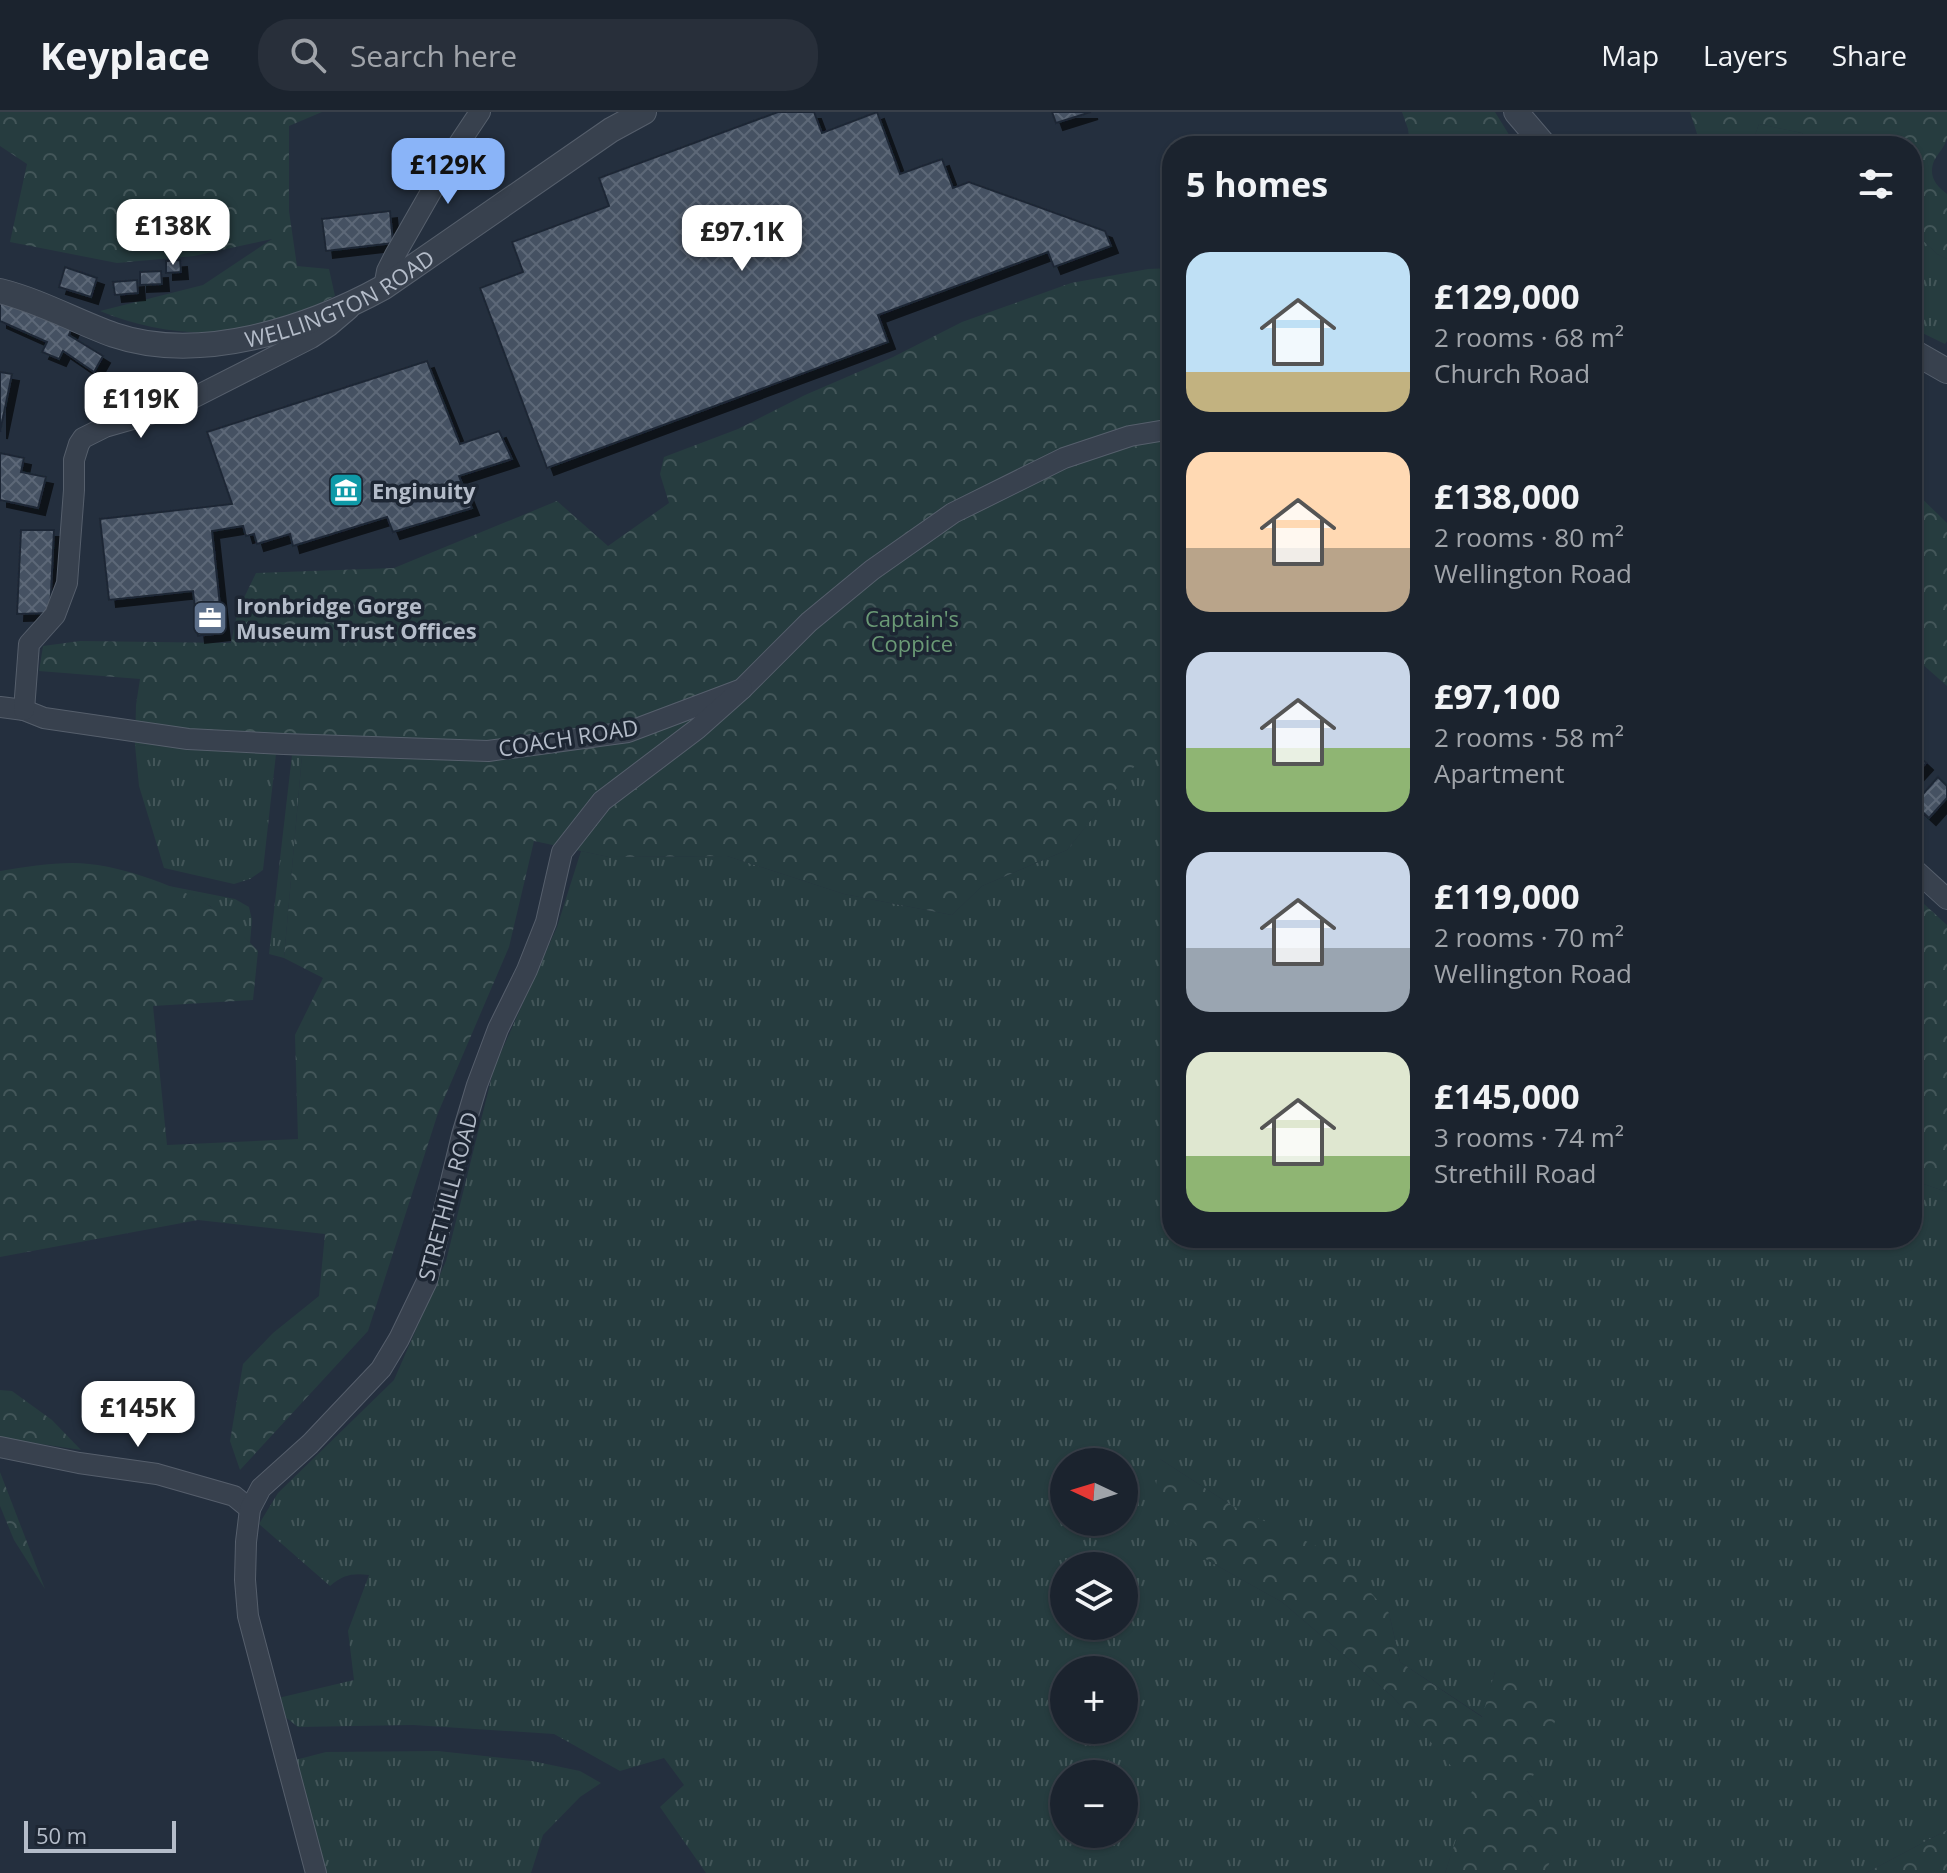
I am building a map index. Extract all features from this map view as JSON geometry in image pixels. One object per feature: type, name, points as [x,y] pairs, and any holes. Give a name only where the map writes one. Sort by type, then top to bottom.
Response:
[{"type":"street","points":[[384,287],[395,255],[480,112]]},
{"type":"street","name":"WELLINGTON ROAD","points":[[0,291],[22,296],[113,334],[163,345],[189,346],[289,328],[358,302],[384,287],[598,139],[644,112]]},
{"type":"street","points":[[1516,112],[1536,136]]},
{"type":"street","points":[[24,710],[29,644],[55,615],[67,583],[74,460],[83,438],[105,427],[175,407],[311,338],[358,302]]},
{"type":"street","points":[[1922,357],[1947,371]]},
{"type":"street","name":"COACH ROAD","points":[[0,707],[24,710],[44,718],[188,739],[284,744],[488,751],[628,732],[742,689],[809,622],[872,570],[953,513],[1064,458],[1130,436],[1162,431]]},
{"type":"street","name":"STRETHILL ROAD","points":[[250,1509],[261,1488],[310,1444],[381,1369],[427,1281],[477,1085],[498,1029],[546,922],[562,852],[602,801],[697,729],[742,689]]},
{"type":"street","points":[[1922,876],[1947,899]]},
{"type":"street","points":[[0,1447],[157,1474],[234,1496],[250,1509],[246,1567],[248,1616],[316,1873]]},
{"type":"green space","points":[[0,112],[322,112],[289,126],[289,211],[297,266],[329,269],[335,296],[266,325],[225,332],[182,332],[139,324],[100,311],[203,285],[272,239],[194,256],[117,263],[10,242],[27,164],[0,146]]},
{"type":"green space","points":[[1402,112],[1495,112],[1510,136],[1409,136]]},
{"type":"green space","points":[[1690,112],[1947,112],[1947,138],[1932,171],[1936,184],[1947,194],[1947,259],[1922,240],[1922,136],[1805,136],[1759,124],[1755,136],[1698,136]]},
{"type":"green space","points":[[1759,124],[1805,136],[1755,136]]},
{"type":"green space","points":[[1922,240],[1947,259],[1945,344],[1922,333]]},
{"type":"green space","name":"Captain's Coppice","points":[[1162,268],[1162,757],[1142,757],[1067,850],[982,886],[952,915],[844,894],[727,856],[609,857],[534,841],[509,947],[438,1113],[368,1331],[240,1470],[230,1441],[243,1364],[273,1333],[319,1296],[325,1234],[198,1220],[0,1257],[0,871],[73,863],[143,876],[208,905],[258,951],[253,1000],[153,1006],[167,1145],[298,1139],[295,1035],[323,978],[284,958],[302,756],[135,745],[140,679],[39,671],[43,646],[80,641],[231,643],[238,610],[256,573],[394,568],[557,501],[608,546],[669,503],[660,474],[664,457],[738,429],[962,322],[1071,283]]},
{"type":"green space","points":[[1922,499],[1947,523],[1947,686],[1922,664]]},
{"type":"green space","points":[[135,745],[276,754],[263,870],[250,879],[234,884],[164,868],[139,786]]},
{"type":"green space","points":[[292,755],[302,756],[284,958],[269,954]]},
{"type":"green space","points":[[1142,756],[1162,757],[1162,1248],[1922,1248],[1922,1183],[1947,1192],[1947,1830],[1866,1873],[1545,1873],[1561,1834],[1527,1791],[1495,1672],[1483,1717],[1400,1662],[1389,1613],[1160,1459],[1207,1560],[1282,1602],[1393,1697],[1473,1791],[1445,1873],[706,1873],[660,1807],[684,1785],[664,1758],[620,1771],[554,1734],[413,1725],[298,1727],[284,1716],[274,1699],[354,1680],[348,1631],[369,1575],[348,1576],[330,1586],[259,1524],[278,1493],[394,1380],[446,1261],[494,1068],[557,927],[581,851],[609,857],[727,856],[844,894],[952,915],[982,886],[1067,850]]},
{"type":"green space","points":[[169,886],[235,899],[249,907],[252,920],[250,943],[210,906]]},
{"type":"green space","points":[[1922,902],[1947,925],[1947,1192],[1922,1183]]},
{"type":"green space","points":[[0,1390],[12,1391],[52,1420],[81,1450],[0,1438]]},
{"type":"green space","points":[[1160,1459],[1231,1505],[1339,1557],[1389,1613],[1400,1662],[1482,1717],[1495,1672],[1560,1709],[1527,1791],[1562,1834],[1545,1873],[1445,1873],[1472,1791],[1393,1697],[1282,1602],[1207,1560],[1154,1498]]},
{"type":"green space","points":[[0,1472],[45,1589],[14,1540],[0,1506]]},
{"type":"green space","points":[[438,1751],[532,1761],[580,1771],[601,1783],[580,1797],[543,1835],[531,1873],[325,1873],[295,1760],[326,1752]]},
{"type":"green space","points":[[1947,1830],[1947,1873],[1866,1873]]},
{"type":"building","points":[[778,112],[814,112],[822,133],[877,112],[900,174],[942,159],[953,188],[969,182],[1105,231],[1111,246],[1054,267],[1048,252],[878,315],[888,342],[547,468],[480,288],[523,272],[512,242],[609,206],[599,178]]},
{"type":"building","points":[[1052,112],[1091,112],[1056,123]]},
{"type":"building","points":[[390,211],[393,243],[326,251],[322,219]]},
{"type":"building","points":[[180,260],[181,272],[166,273],[166,261]]},
{"type":"building","points":[[65,267],[97,278],[91,297],[59,287]]},
{"type":"building","points":[[161,271],[162,284],[140,285],[140,272]]},
{"type":"building","points":[[137,280],[138,293],[115,295],[113,282]]},
{"type":"building","points":[[0,293],[73,325],[69,335],[103,356],[94,372],[63,351],[59,359],[42,352],[47,342],[0,321]]},
{"type":"building","name":"Enginuity","points":[[427,361],[460,444],[499,431],[512,459],[459,476],[472,508],[393,532],[387,517],[293,546],[290,534],[257,544],[254,534],[246,536],[243,526],[212,531],[223,633],[198,636],[193,591],[109,600],[100,519],[232,504],[207,432]]},
{"type":"building","points":[[0,372],[12,374],[0,432]]},
{"type":"building","points":[[0,453],[24,458],[21,472],[46,477],[38,508],[0,500]]},
{"type":"building","points":[[21,530],[54,530],[50,613],[17,614]]},
{"type":"building","points":[[1938,777],[1947,786],[1947,798],[1929,818],[1922,811],[1922,795]]},
{"type":"place","name":"Enginuity","points":[[346,490]]},
{"type":"place","name":"Ironbridge Gorge Museum Trust Offices","points":[[210,618]]}]
